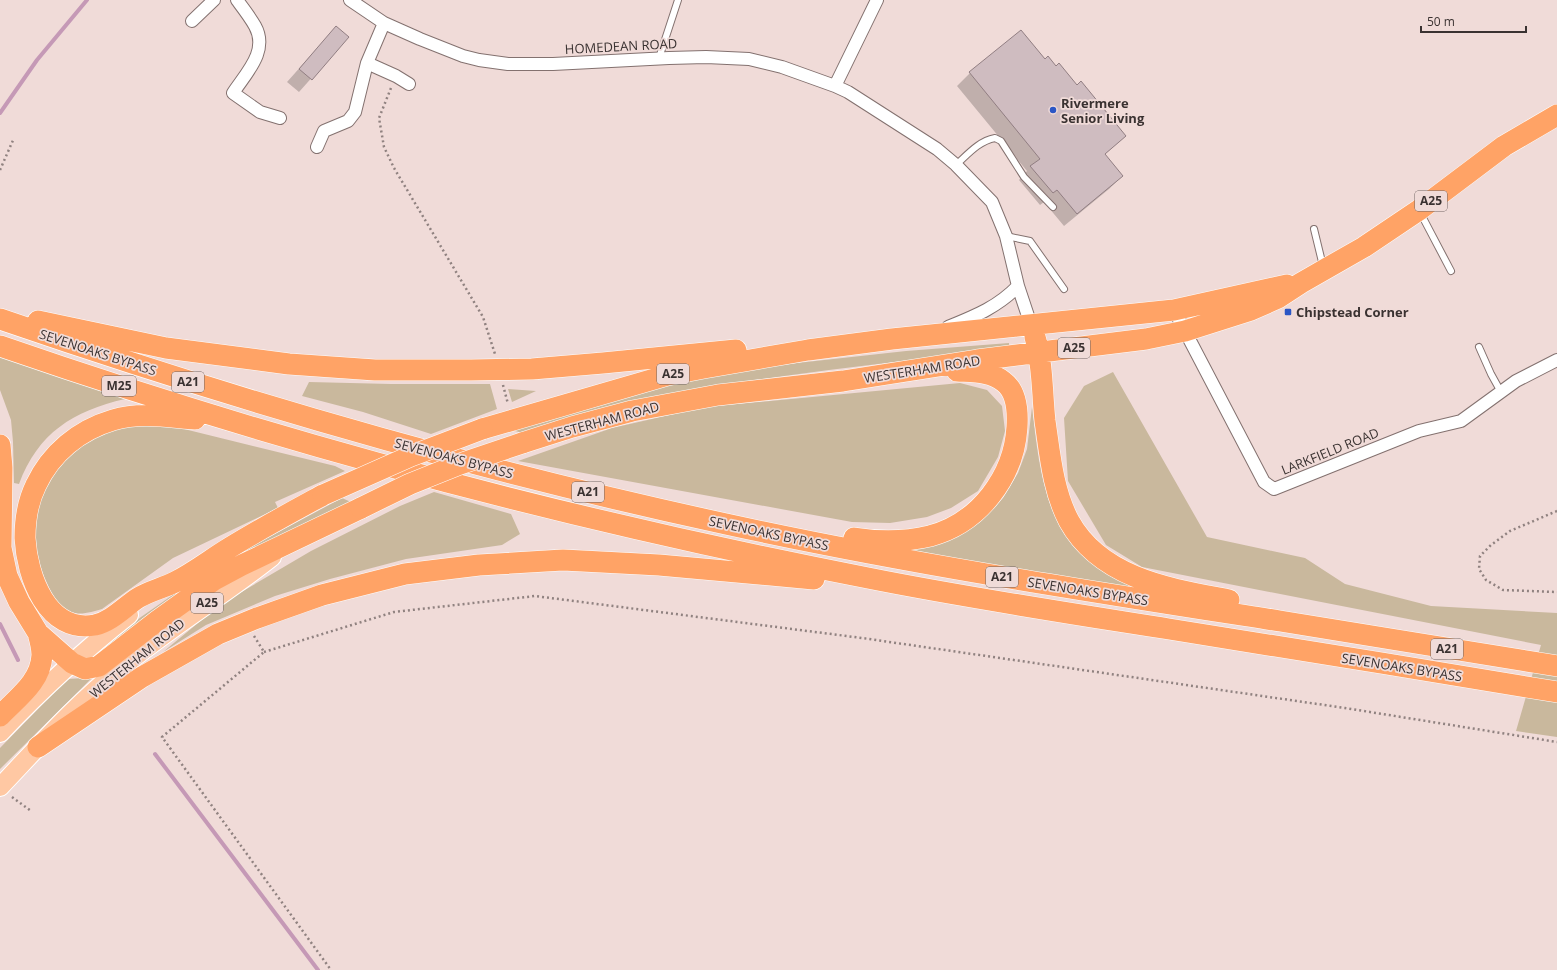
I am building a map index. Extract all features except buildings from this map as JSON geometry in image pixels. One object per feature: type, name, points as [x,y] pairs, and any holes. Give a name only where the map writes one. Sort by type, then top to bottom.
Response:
[{"type":"highway","name":"WESTERHAM ROAD","points":[[295,538],[410,484],[460,464],[572,427],[632,411],[718,395],[843,381],[1039,351],[1146,339],[1185,331],[1251,310],[1278,298],[1301,282],[1364,247],[1419,210],[1504,146],[1557,115]]},
{"type":"highway","name":"WESTERHAM ROAD","points":[[176,582],[264,527],[323,495],[411,456],[482,429],[668,375],[808,350],[926,335],[1174,310],[1301,282]]},
{"type":"highway","points":[[0,315],[55,324],[166,348],[289,364],[375,370],[499,370],[574,366],[744,349],[772,348],[808,350]]},
{"type":"highway","name":"SEVENOAKS BYPASS","points":[[0,319],[190,382],[307,417],[507,472],[669,511],[946,568],[1557,666]]},
{"type":"highway","points":[[1031,325],[1039,351],[1048,446],[1059,496],[1069,521],[1085,544],[1096,554],[1122,570],[1150,582],[1208,596],[1270,607],[1337,631]]},
{"type":"highway","name":"M25","points":[[0,346],[168,402],[240,424]]},
{"type":"highway","points":[[669,511],[878,541],[930,536],[954,526],[982,505],[995,490],[1010,464],[1018,416],[1017,404],[1010,389],[1004,382],[994,376],[979,372],[919,370]]},
{"type":"highway","points":[[176,582],[138,598],[108,620],[97,624],[75,625],[67,623],[59,618],[45,603],[38,590],[31,573],[27,557],[25,537],[26,520],[35,486],[42,473],[60,449],[85,432],[114,419],[148,415],[240,424]]},
{"type":"highway","name":"SEVENOAKS BYPASS","points":[[240,424],[314,446],[551,509],[775,559],[932,590],[1557,692]]},
{"type":"highway","points":[[0,445],[2,468],[0,529],[3,562],[7,576],[12,589],[38,633],[72,663],[85,669],[99,666],[198,591],[242,565],[295,538]]},
{"type":"highway","points":[[38,747],[142,677],[218,634],[246,622],[322,595],[405,574],[479,564],[563,560],[659,564],[932,590]]},
{"type":"highway","points":[[0,716],[30,685],[40,669],[42,654],[38,633]]},
{"type":"main road","name":"WESTERHAM ROAD","points":[[4,790],[38,747],[72,712],[120,668],[258,567],[295,538]]},
{"type":"main road","name":"WESTERHAM ROAD","points":[[0,733],[38,693],[72,663],[122,621],[176,582]]},
{"type":"street","points":[[192,21],[214,0]]},
{"type":"street","points":[[237,0],[255,26],[259,39],[259,46],[254,63],[233,93],[260,112],[280,118]]},
{"type":"street","name":"HOMEDEAN ROAD","points":[[350,0],[384,22],[420,39],[463,56],[508,64],[553,64],[706,57],[749,59],[782,67],[848,92],[937,149],[956,165]]},
{"type":"street","points":[[835,86],[877,0]]},
{"type":"street","points":[[317,147],[324,131],[348,121],[355,112],[367,63],[384,22]]},
{"type":"street","points":[[367,63],[396,76],[409,84]]},
{"type":"street","points":[[956,165],[992,202],[1006,236],[1018,286],[1031,325]]},
{"type":"street","points":[[926,335],[988,310],[1007,298],[1018,286]]},
{"type":"street","name":"LARKFIELD ROAD","points":[[1174,310],[1264,482],[1274,488],[1419,431],[1461,421],[1516,381],[1557,360]]},
{"type":"lane","points":[[659,58],[678,0]]},
{"type":"lane","points":[[956,165],[972,150],[988,139],[995,138],[1000,141],[1024,176],[1053,207]]},
{"type":"lane","points":[[1419,210],[1450,271]]},
{"type":"lane","points":[[1314,229],[1324,270]]},
{"type":"lane","points":[[1006,236],[1030,241],[1064,289]]},
{"type":"lane","points":[[1479,347],[1501,392]]},
{"type":"path","points":[[396,76],[379,118],[384,147],[394,168],[483,317],[510,409],[515,419]]},
{"type":"path","points":[[0,170],[14,138]]},
{"type":"path","points":[[1557,511],[1510,531],[1491,545],[1480,556],[1479,569],[1486,580],[1503,590],[1557,592]]},
{"type":"path","points":[[331,970],[162,737],[264,652],[394,612],[535,596],[886,642],[1337,706],[1557,742]]},
{"type":"path","points":[[246,622],[264,652]]},
{"type":"path","points":[[4,790],[31,811]]},
{"type":"shaded area","points":[[1009,343],[1009,348],[711,386],[523,433],[511,430],[695,377],[797,363],[906,351]]},
{"type":"shaded area","points":[[0,357],[125,399],[89,410],[60,427],[47,438],[36,451],[19,484],[14,483],[11,420],[0,390]]},
{"type":"shaded area","points":[[1113,372],[1207,537],[1305,558],[1345,584],[1431,606],[1557,613],[1557,737],[1516,731],[1541,645],[1142,567],[1106,545],[1068,481],[1064,418],[1084,386]]},
{"type":"shaded area","points":[[309,382],[490,384],[497,409],[431,434],[363,412],[302,396]]},
{"type":"shaded area","points":[[960,383],[987,390],[1002,406],[1005,431],[998,457],[978,491],[951,508],[927,517],[890,523],[852,522],[518,461],[612,428],[705,407]]},
{"type":"shaded area","points":[[508,389],[536,391],[512,402]]},
{"type":"shaded area","points":[[1032,407],[1040,466],[1051,506],[1059,525],[1070,542],[1095,566],[1122,583],[1137,590],[998,568],[904,548],[948,538],[979,523],[1003,498],[1018,473],[1027,449]]},
{"type":"shaded area","points":[[134,425],[154,425],[180,428],[335,466],[345,471],[275,502],[278,508],[173,558],[102,609],[81,614],[75,613],[61,606],[52,593],[41,568],[37,553],[36,523],[43,494],[59,467],[77,447],[99,435]]},
{"type":"shaded area","points":[[434,492],[511,514],[520,534],[502,545],[406,559],[330,579],[275,596],[206,625],[163,652],[221,604],[311,551],[400,506]]},
{"type":"shaded area","points":[[342,498],[353,503],[100,654],[99,651],[141,617],[187,585],[258,543]]},
{"type":"shaded area","points":[[95,675],[0,769],[0,748],[67,679],[84,678]]},
{"type":"waterway","points":[[0,113],[37,60],[87,0]]},
{"type":"waterway","points":[[0,624],[18,660]]},
{"type":"waterway","points":[[155,754],[318,970]]},
{"type":"place","name":"Rivermere Senior Living","points":[[1053,110]]},
{"type":"place","name":"Chipstead Corner","points":[[1288,312]]}]
